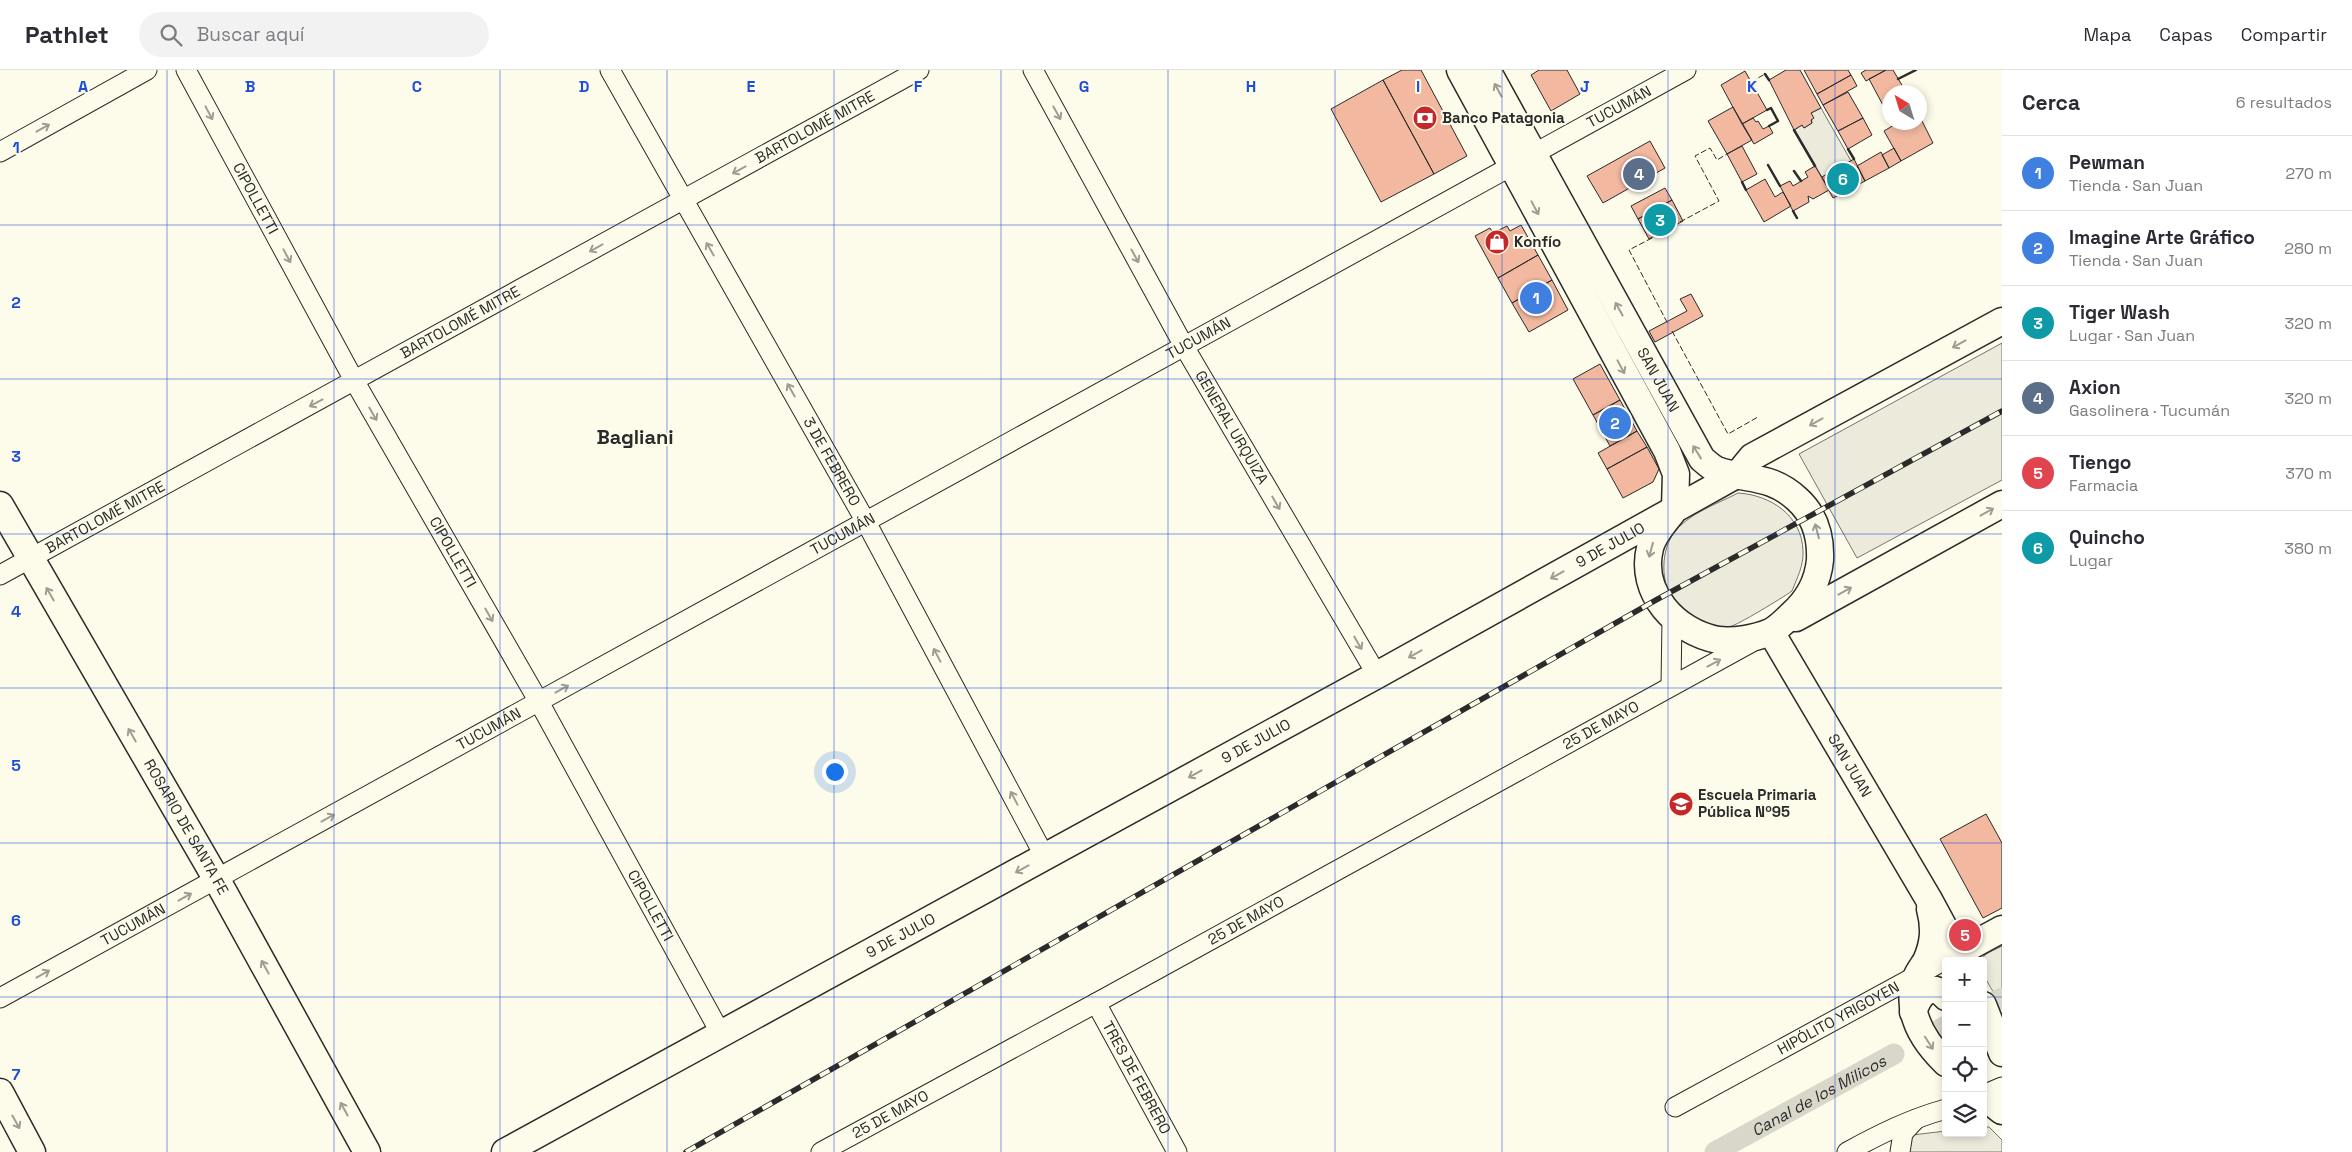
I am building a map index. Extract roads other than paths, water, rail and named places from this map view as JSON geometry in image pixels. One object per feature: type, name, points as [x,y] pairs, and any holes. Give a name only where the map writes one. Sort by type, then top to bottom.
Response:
[{"type":"main road","name":"SAN JUAN","points":[[1460,70],[1523,159],[1702,459],[1716,469],[1776,484],[1797,498],[1812,515],[1818,536],[1819,565],[1811,591],[1800,607],[1772,632],[1739,640],[1718,640],[1672,618],[1656,600],[1647,568],[1650,546],[1676,508],[1676,474],[1523,159],[1487,70]]},
{"type":"main road","name":"9 DE JULIO","points":[[505,1152],[1377,675],[1738,474],[1752,457],[2002,321]]},
{"type":"main road","name":"25 DE MAYO","points":[[1772,632],[2002,504]]},
{"type":"main road","name":"ROSARIO DE SANTA FE","points":[[0,505],[217,880],[367,1152]]},
{"type":"main road","name":"SAN JUAN","points":[[1772,632],[1928,898],[1960,957]]},
{"type":"main road","name":"SAN JUAN","points":[[1928,898],[1934,927],[1932,946],[1917,976],[1912,994],[1913,1012],[1920,1029],[1935,1052],[1942,1059]]},
{"type":"main road","name":"HIPÓLITO YRIGOYEN","points":[[1960,957],[2002,929]]},
{"type":"main road","points":[[1913,1012],[1919,997],[1925,993],[1932,989],[1938,990],[1942,994]]},
{"type":"main road","points":[[1987,1015],[2002,1053]]},
{"type":"main road","points":[[1987,1044],[2002,1059]]},
{"type":"main road","points":[[0,1092],[32,1152]]},
{"type":"main road","points":[[1987,1099],[2002,1111]]},
{"type":"street","points":[[0,152],[147,70]]},
{"type":"street","name":"CIPOLLETTI","points":[[186,70],[355,382],[539,702],[721,1034]]},
{"type":"street","name":"3 DE FEBRERO","points":[[610,70],[866,522],[1045,857]]},
{"type":"street","name":"BARTOLOMÉ MITRE","points":[[0,575],[355,382],[919,70]]},
{"type":"street","name":"GENERAL URQUIZA","points":[[1034,70],[1185,348],[1377,675]]},
{"type":"street","name":"TUCUMÁN","points":[[0,998],[1185,348],[1686,70]]},
{"type":"street","points":[[1671,686],[1672,618]]},
{"type":"street","name":"25 DE MAYO","points":[[821,1152],[845,1146],[1096,1003],[1772,632]]},
{"type":"street","name":"HIPÓLITO YRIGOYEN","points":[[1675,1107],[1917,976],[1942,965]]},
{"type":"street","name":"TRES DE FEBRERO","points":[[1096,1003],[1177,1152]]},
{"type":"street","points":[[1987,1094],[2002,1087]]},
{"type":"street","points":[[1847,1152],[1890,1128],[1917,1117],[1942,1110]]},
{"type":"street","points":[[1900,1152],[1903,1133],[1917,1117]]},
{"type":"waterway","name":"Canal de los Milicos","points":[[1990,1004],[2002,998]]},
{"type":"waterway","name":"Canal de los Milicos","points":[[1935,1032],[1942,1028]]},
{"type":"waterway","name":"Canal de los Milicos","points":[[1715,1152],[1894,1054]]},
{"type":"railway","points":[[686,1152],[1656,600],[2002,411]]},
{"type":"place","name":"Banco Patagonia","points":[[1425,118]]},
{"type":"place","name":"Axion","points":[[1639,174]]},
{"type":"place","name":"Quincho","points":[[1843,179]]},
{"type":"place","name":"Tiger Wash","points":[[1660,220]]},
{"type":"place","name":"Konfío","points":[[1497,242]]},
{"type":"place","name":"Pewman","points":[[1536,298]]},
{"type":"place","name":"Imagine Arte Gráfico","points":[[1615,423]]},
{"type":"place","name":"Escuela Primaria Pública Nº95","points":[[1681,804]]},
{"type":"place","name":"Tiengo","points":[[1965,935]]},
{"type":"district","name":"Bagliani","points":[[635,437]]}]
